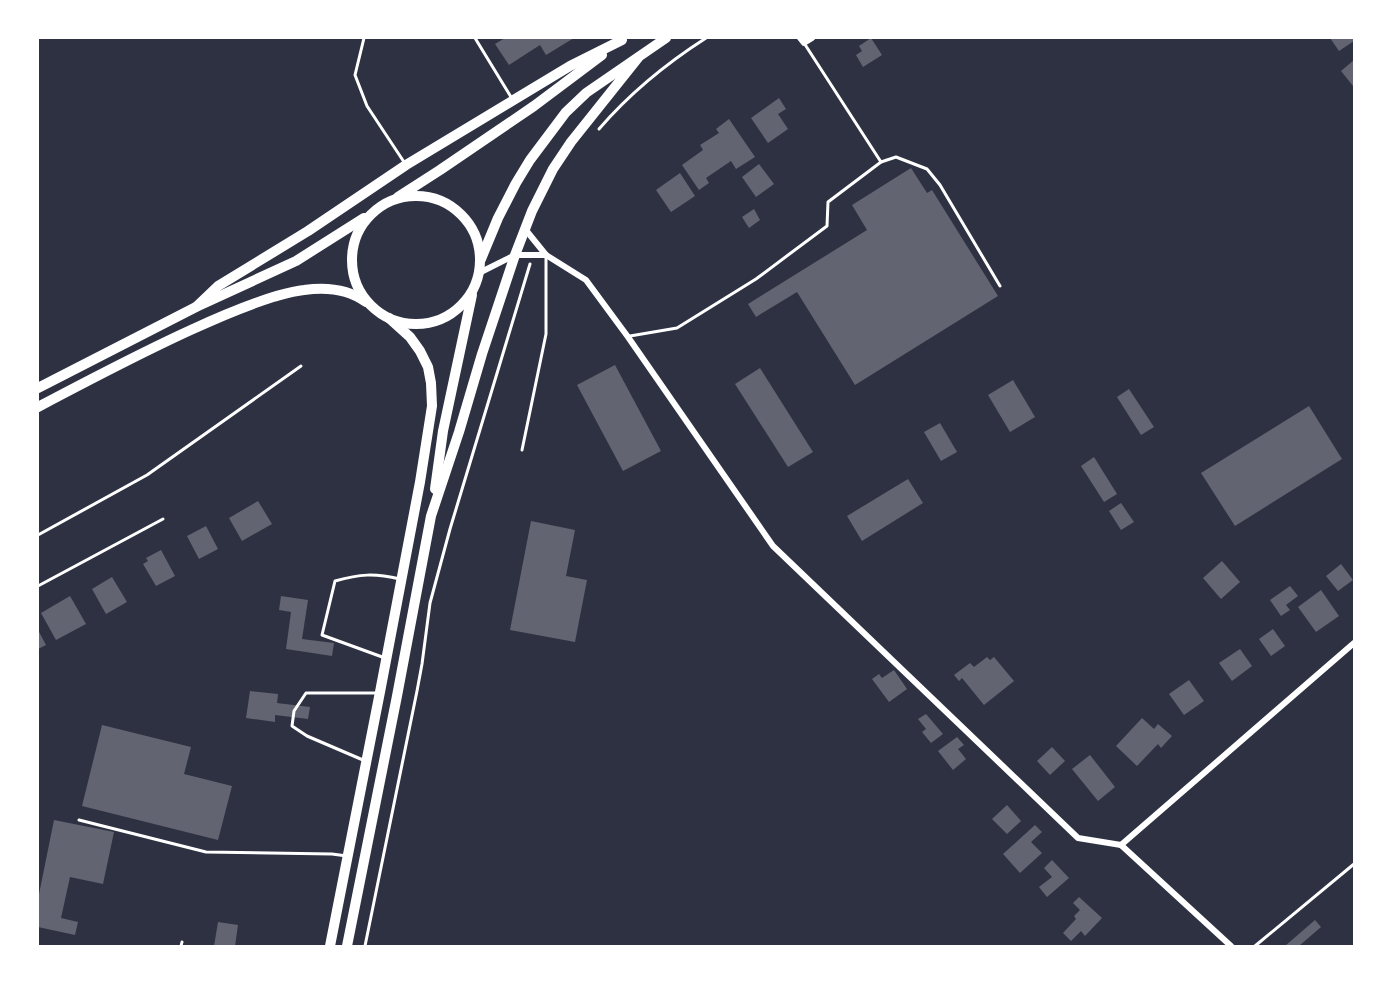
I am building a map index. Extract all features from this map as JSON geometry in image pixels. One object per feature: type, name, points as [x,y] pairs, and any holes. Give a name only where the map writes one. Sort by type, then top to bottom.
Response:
[{"type":"main road","points":[[347,946],[431,516],[443,431],[478,273],[498,218],[516,183],[566,112],[586,93],[666,38]]},
{"type":"main road","points":[[196,307],[218,286],[308,231],[406,165],[570,66],[624,39]]},
{"type":"main road","points":[[38,388],[196,307],[296,261],[440,170],[534,106],[624,39]]},
{"type":"main road","points":[[431,516],[482,354],[532,211],[553,169],[571,142],[638,58]]},
{"type":"main road","points":[[389,318],[411,324],[434,322],[445,317],[463,303],[478,273],[479,250],[472,229],[458,211],[438,200],[426,197],[404,197],[393,200]]},
{"type":"main road","points":[[370,305],[363,296],[354,275],[352,252],[359,230],[373,212]]},
{"type":"main road","points":[[38,407],[212,320],[271,298],[305,290],[329,289],[347,292],[358,297],[402,328],[415,344],[428,367],[432,383],[432,406],[420,482],[330,946]]},
{"type":"street","points":[[802,40],[812,38]]},
{"type":"street","points":[[525,229],[546,255],[586,280],[773,546],[1078,837],[1121,845],[1231,946]]},
{"type":"street","points":[[478,273],[515,255],[546,255]]},
{"type":"street","points":[[1121,845],[1354,643]]},
{"type":"lane","points":[[364,38],[355,75],[367,106],[406,165]]},
{"type":"lane","points":[[475,38],[513,100]]},
{"type":"lane","points":[[802,40],[881,162]]},
{"type":"lane","points":[[628,337],[677,328],[756,279],[826,226],[828,202],[881,162],[896,157],[927,169],[940,185],[1000,286]]},
{"type":"lane","points":[[522,450],[546,334],[546,255]]},
{"type":"lane","points":[[38,586],[163,519]]},
{"type":"lane","points":[[387,658],[322,635],[335,581],[357,575],[384,575],[401,579]]},
{"type":"lane","points":[[367,762],[307,736],[292,726],[294,711],[306,693],[380,692]]},
{"type":"lane","points":[[79,820],[206,852],[348,856]]},
{"type":"path","points":[[594,136],[661,69],[706,38]]},
{"type":"path","points":[[365,946],[420,673],[430,603],[526,276]]},
{"type":"path","points":[[38,535],[147,476],[301,366]]},
{"type":"path","points":[[1255,946],[1354,864]]},
{"type":"building","points":[[505,38],[574,38],[546,55],[540,45],[509,65],[495,44]]},
{"type":"building","points":[[871,38],[882,55],[863,67],[856,55],[862,51],[859,46]]},
{"type":"building","points":[[1330,38],[1354,38],[1354,41],[1339,51]]},
{"type":"building","points":[[1354,60],[1354,84],[1353,86],[1341,71]]},
{"type":"building","points":[[779,98],[786,109],[778,114],[788,129],[768,143],[751,118]]},
{"type":"building","points":[[729,119],[755,157],[736,169],[731,161],[706,178],[709,183],[699,190],[682,165],[703,150],[700,145],[719,133],[716,129]]},
{"type":"building","points":[[759,164],[774,184],[756,197],[742,177]]},
{"type":"building","points":[[911,168],[927,193],[932,190],[998,296],[855,385],[797,292],[756,317],[748,304],[867,230],[852,205]]},
{"type":"building","points":[[680,173],[695,196],[671,212],[656,190]]},
{"type":"building","points":[[754,209],[760,220],[749,228],[742,217]]},
{"type":"building","points":[[615,365],[661,451],[623,471],[577,385]]},
{"type":"building","points":[[760,368],[813,452],[788,467],[735,384]]},
{"type":"building","points":[[1013,380],[1035,417],[1010,432],[988,395]]},
{"type":"building","points":[[1129,389],[1154,427],[1141,435],[1117,397]]},
{"type":"building","points":[[1309,406],[1342,459],[1235,526],[1201,473]]},
{"type":"building","points":[[940,423],[957,452],[941,461],[924,432]]},
{"type":"building","points":[[1094,457],[1117,494],[1104,502],[1081,466]]},
{"type":"building","points":[[908,479],[923,503],[862,541],[847,516]]},
{"type":"building","points":[[258,501],[272,524],[242,541],[229,518]]},
{"type":"building","points":[[1121,503],[1134,522],[1121,530],[1109,511]]},
{"type":"building","points":[[531,521],[575,530],[566,576],[587,580],[575,642],[510,630]]},
{"type":"building","points":[[206,526],[218,549],[199,559],[187,536]]},
{"type":"building","points":[[161,550],[175,576],[156,586],[143,564],[148,561],[146,558]]},
{"type":"building","points":[[1222,561],[1240,582],[1221,599],[1203,578]]},
{"type":"building","points":[[1341,564],[1353,580],[1338,591],[1326,576]]},
{"type":"building","points":[[112,577],[127,602],[106,614],[92,589]]},
{"type":"building","points":[[1290,586],[1298,596],[1286,605],[1290,610],[1281,616],[1270,600]]},
{"type":"building","points":[[1321,590],[1339,616],[1316,632],[1298,607]]},
{"type":"building","points":[[70,596],[86,624],[56,640],[41,613]]},
{"type":"building","points":[[281,596],[308,600],[302,639],[334,643],[332,656],[286,649],[291,612],[279,610]]},
{"type":"building","points":[[1273,629],[1285,646],[1271,656],[1259,639]]},
{"type":"building","points":[[38,630],[46,645],[38,649]]},
{"type":"building","points":[[1240,649],[1252,666],[1232,681],[1219,663]]},
{"type":"building","points":[[987,657],[990,660],[994,657],[1014,681],[984,705],[962,678],[959,681],[954,675],[970,663],[974,667]]},
{"type":"building","points":[[894,670],[907,689],[889,702],[872,679],[879,674],[882,678]]},
{"type":"building","points":[[1189,680],[1204,701],[1184,715],[1169,694]]},
{"type":"building","points":[[250,691],[278,694],[277,703],[310,707],[308,719],[275,715],[275,722],[246,718]]},
{"type":"building","points":[[926,714],[943,734],[931,743],[922,732],[926,729],[918,719]]},
{"type":"building","points":[[1142,718],[1154,729],[1158,724],[1172,736],[1161,748],[1158,744],[1137,766],[1116,746]]},
{"type":"building","points":[[102,725],[191,747],[184,774],[232,786],[218,840],[82,806]]},
{"type":"building","points":[[957,737],[964,745],[958,749],[966,759],[953,770],[938,751]]},
{"type":"building","points":[[1052,747],[1065,761],[1050,775],[1037,761]]},
{"type":"building","points":[[1090,755],[1115,787],[1098,801],[1072,769]]},
{"type":"building","points":[[1007,805],[1021,821],[1007,834],[992,819]]},
{"type":"building","points":[[54,820],[114,832],[103,884],[70,877],[61,918],[78,922],[75,935],[38,927],[38,899]]},
{"type":"building","points":[[1035,825],[1042,832],[1031,842],[1042,853],[1020,873],[1003,854]]},
{"type":"building","points":[[1052,860],[1069,878],[1047,897],[1039,887],[1052,877],[1044,868]]},
{"type":"building","points":[[1079,897],[1102,918],[1085,936],[1081,931],[1071,941],[1063,933],[1076,919],[1074,916],[1080,910],[1073,903]]},
{"type":"building","points":[[1315,920],[1321,927],[1299,946],[1285,946]]},
{"type":"building","points":[[218,922],[238,925],[235,946],[214,946]]}]
